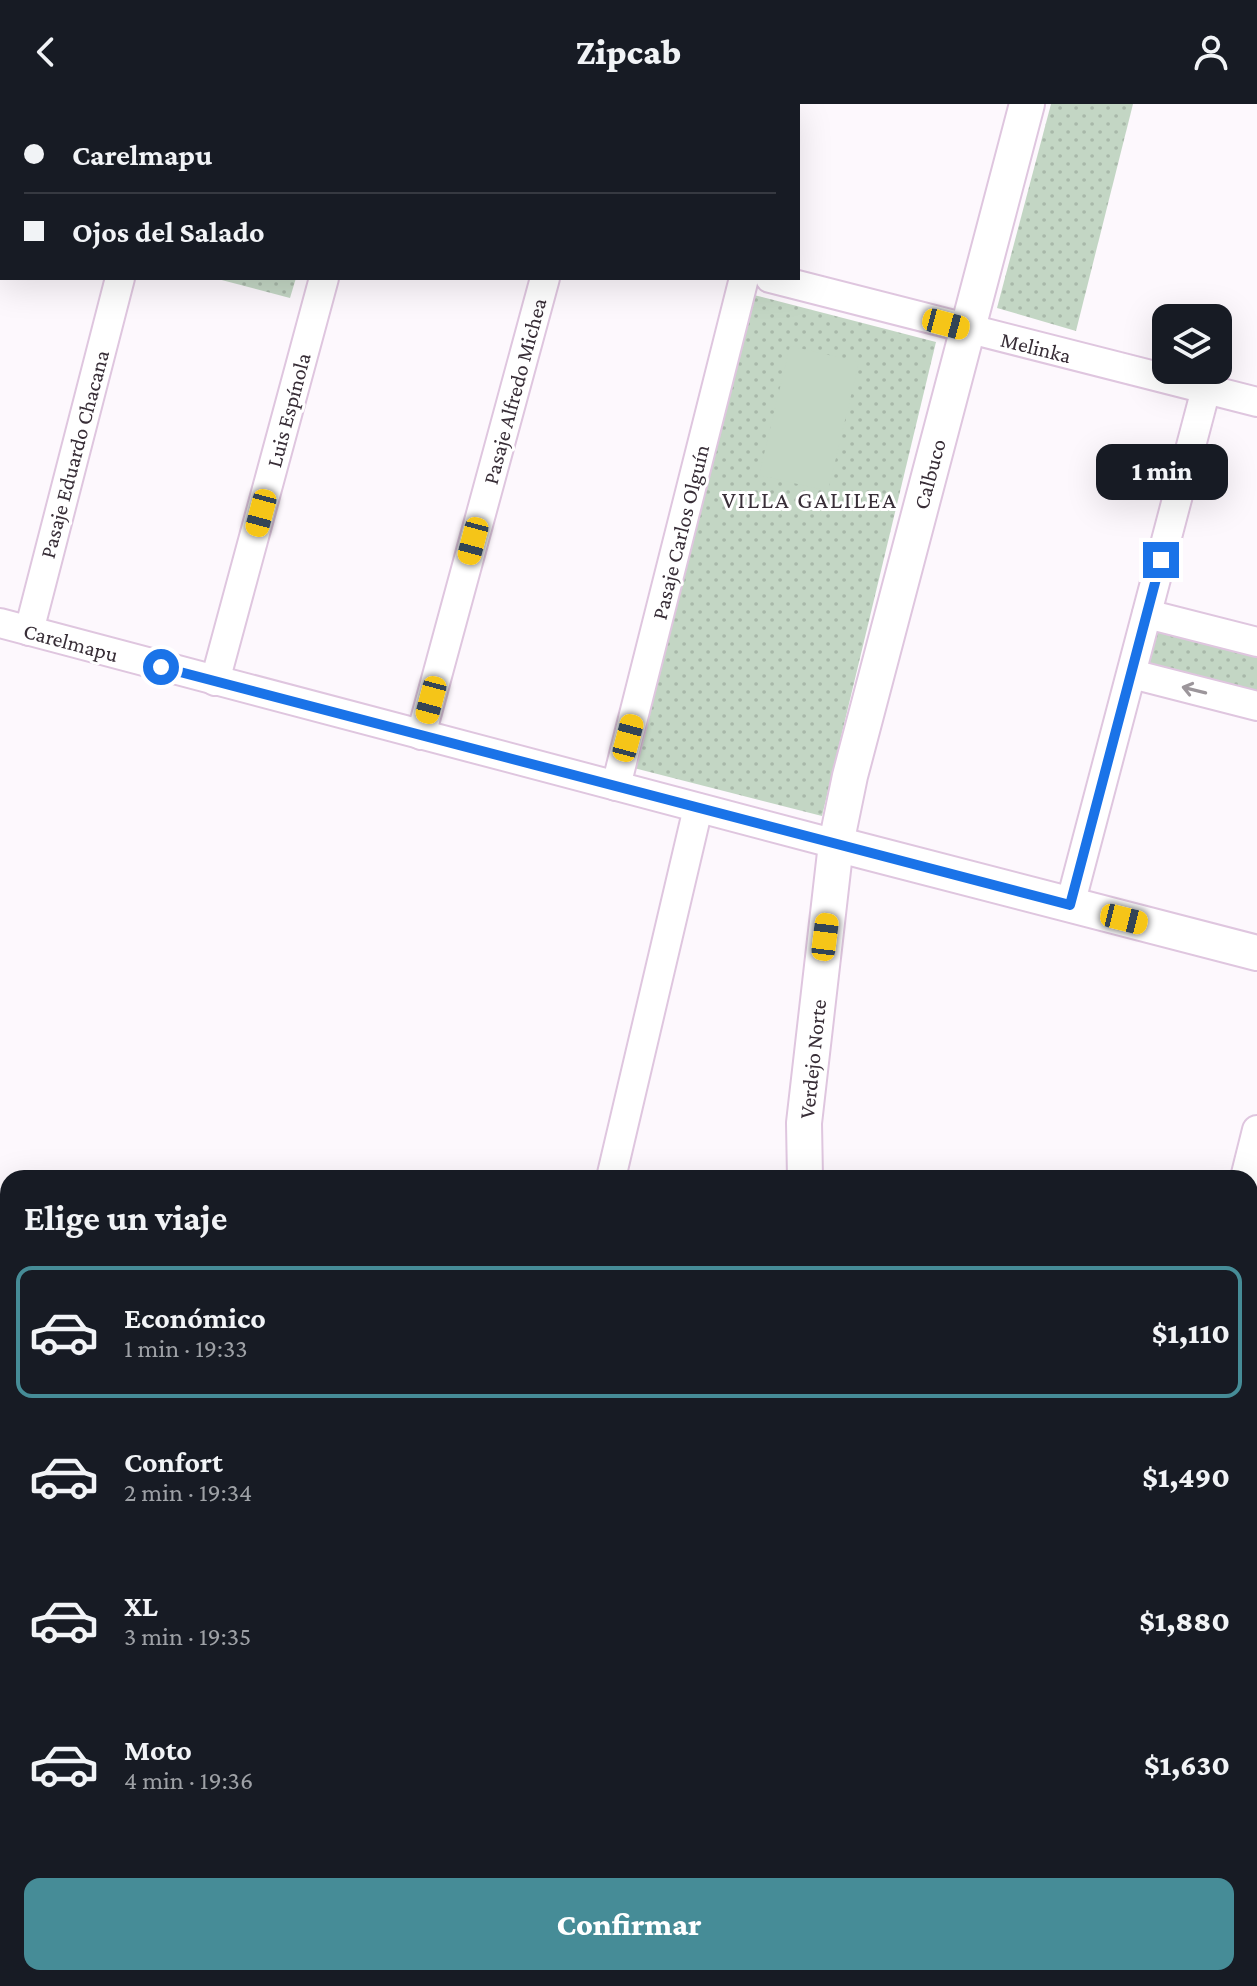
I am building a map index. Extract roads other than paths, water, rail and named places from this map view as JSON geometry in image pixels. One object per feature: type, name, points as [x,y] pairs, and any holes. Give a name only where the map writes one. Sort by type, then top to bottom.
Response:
[{"type":"street","name":"Calbuco","points":[[836,844],[850,776],[1027,104]]},
{"type":"street","name":"Pasaje Eduardo Chacana","points":[[29,631],[119,280]]},
{"type":"street","name":"Luis Espínola","points":[[215,681],[323,280]]},
{"type":"street","name":"Pasaje Alfredo Michea","points":[[421,735],[544,280]]},
{"type":"street","name":"Pasaje Carlos Olguín","points":[[616,786],[743,280]]},
{"type":"street","name":"Melinka","points":[[778,280],[1257,402]]},
{"type":"street","points":[[1070,905],[1206,389]]},
{"type":"street","points":[[1147,614],[1257,642]]},
{"type":"street","name":"Carelmapu","points":[[0,623],[1257,953]]},
{"type":"street","points":[[1132,674],[1257,706]]},
{"type":"street","points":[[613,1170],[698,808]]},
{"type":"street","name":"Verdejo Norte","points":[[805,1170],[804,1123],[836,844]]},
{"type":"street","points":[[1247,1170],[1257,1130]]},
{"type":"district","name":"VILLA GALILEA","points":[[810,500]]}]
